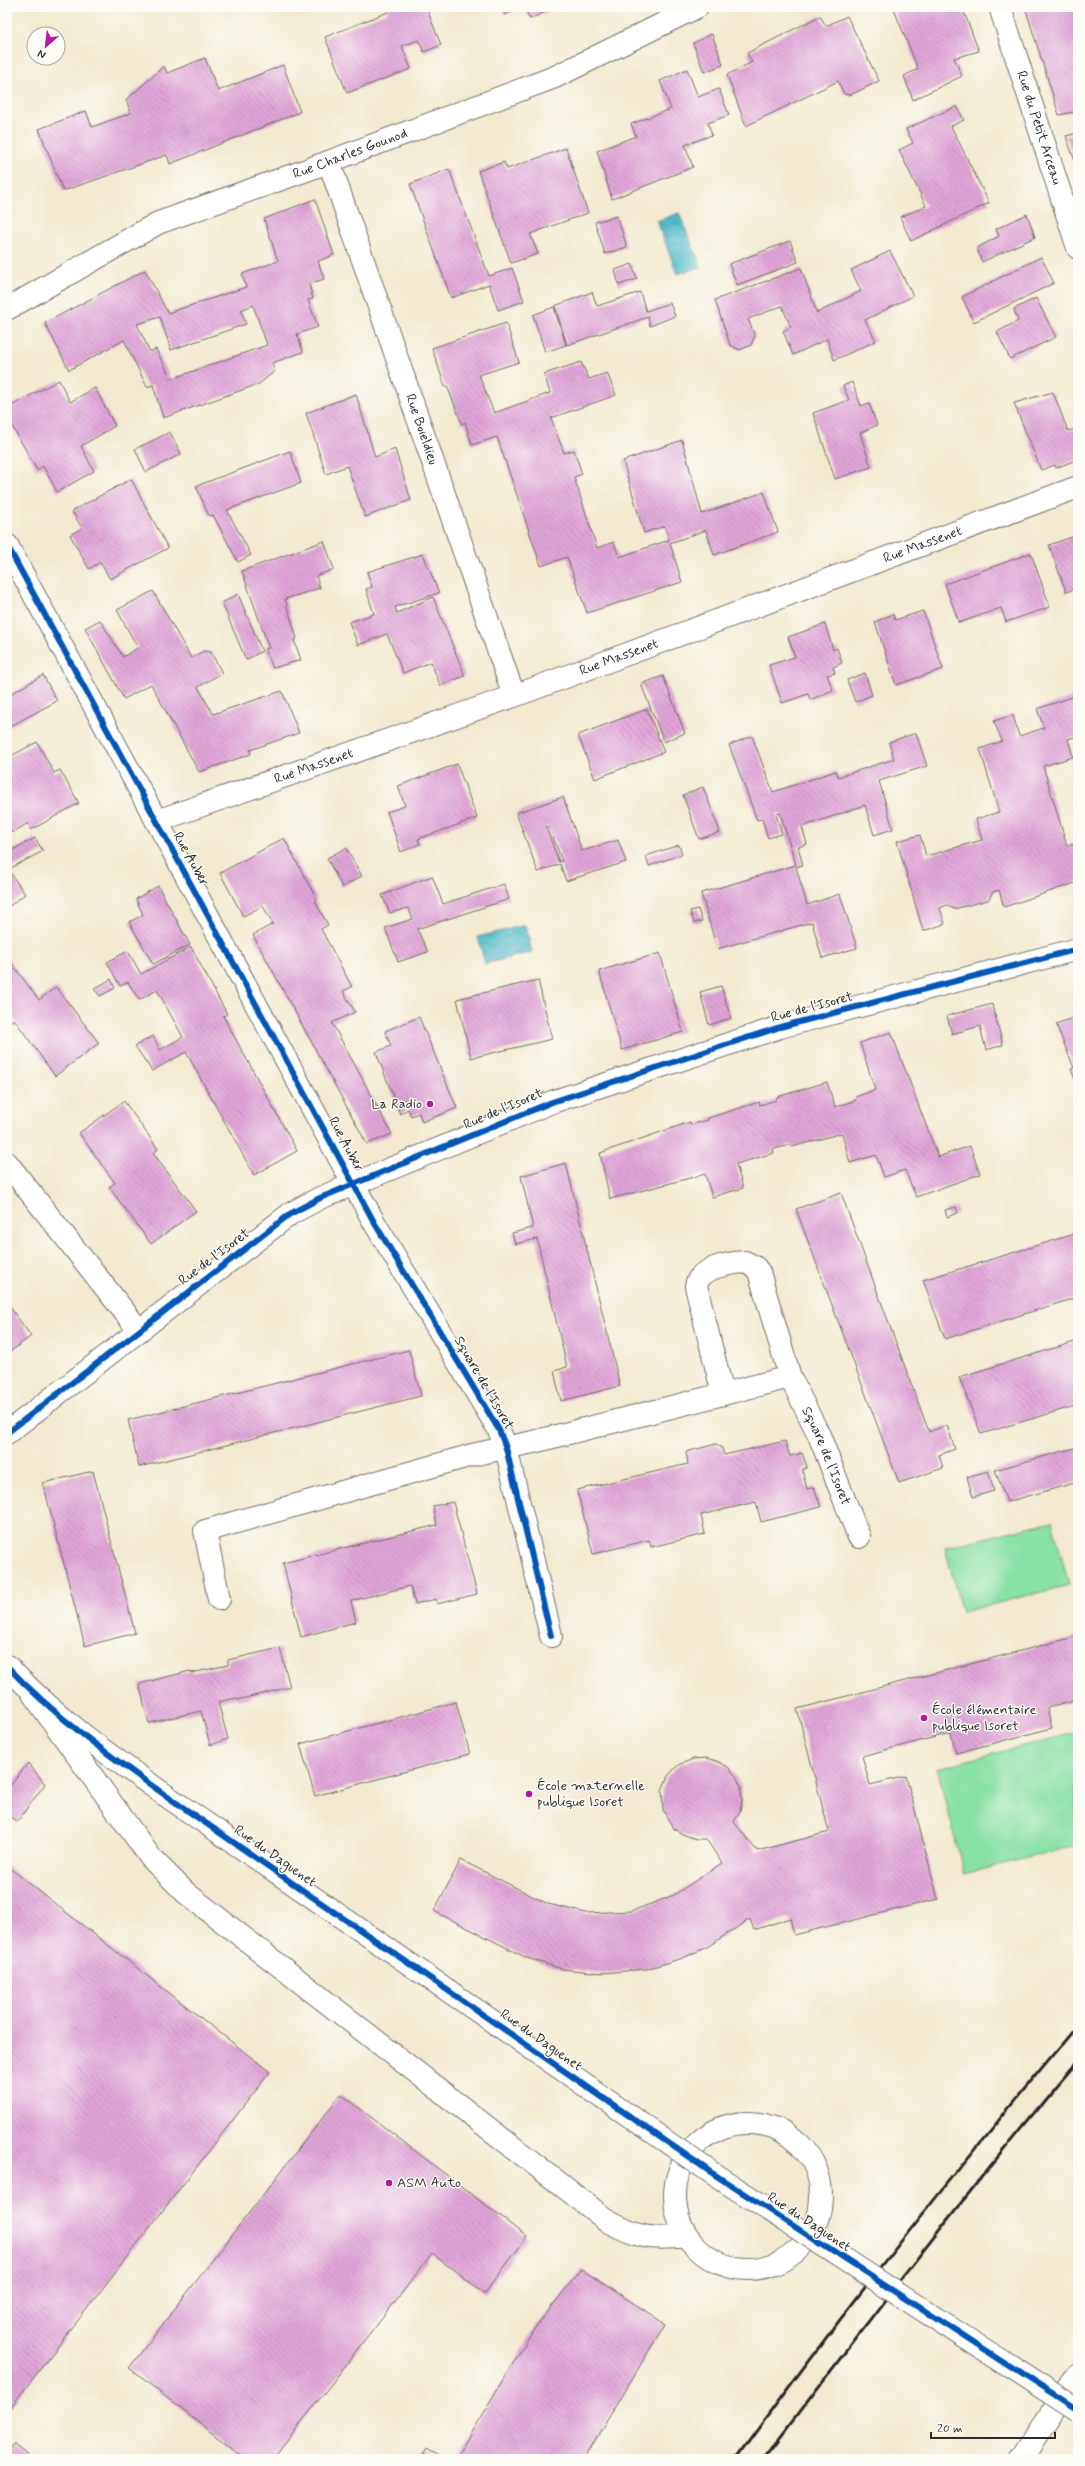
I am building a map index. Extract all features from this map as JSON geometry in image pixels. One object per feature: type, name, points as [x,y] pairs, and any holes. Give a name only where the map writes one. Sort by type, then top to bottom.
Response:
[{"type":"street","name":"Rue Charles Gounod","points":[[7,309],[158,223],[330,162],[555,77],[697,7]]},
{"type":"street","name":"Rue du Petit Arceau","points":[[1000,7],[1078,248]]},
{"type":"street","name":"Rue Boieldieu","points":[[330,162],[514,696]]},
{"type":"street","name":"Rue Massenet","points":[[157,821],[514,696],[1078,487]]},
{"type":"street","name":"Rue Auber","points":[[7,545],[354,1185]]},
{"type":"street","name":"Rue de l'Isoret","points":[[7,1433],[138,1329],[290,1214],[320,1198],[552,1102],[773,1030],[1078,949]]},
{"type":"street","points":[[7,1163],[138,1329]]},
{"type":"street","name":"Square de l'Isoret","points":[[354,1185],[498,1430],[506,1448],[551,1636]]},
{"type":"street","name":"Square de l'Isoret","points":[[723,1394],[696,1286],[702,1274],[738,1262],[750,1264],[759,1272],[790,1377],[819,1435],[859,1537]]},
{"type":"street","name":"Square de l'Isoret","points":[[219,1599],[205,1531],[472,1455],[506,1448],[790,1377]]},
{"type":"street","name":"Rue du Daguenet","points":[[7,1666],[33,1694],[109,1755],[165,1795],[709,2171],[1078,2411]]},
{"type":"street","points":[[33,1694],[151,1858],[186,1893],[609,2222],[633,2234],[659,2239],[686,2236]]},
{"type":"street","points":[[734,2124],[763,2124],[789,2136],[809,2156],[820,2183],[819,2212],[808,2238],[788,2257],[761,2268],[732,2268],[706,2256],[686,2236],[676,2209],[676,2181],[687,2155],[707,2135],[734,2124]]},
{"type":"street","points":[[1021,2459],[1078,2374]]},
{"type":"green space","points":[[1052,1521],[1069,1585],[962,1612],[945,1548]]},
{"type":"green space","points":[[1078,1732],[1078,1845],[964,1874],[937,1768]]},
{"type":"water","points":[[679,213],[701,267],[677,274],[657,221]]},
{"type":"water","points":[[525,925],[532,952],[485,964],[478,937]]},
{"type":"building","points":[[386,7],[426,7],[441,45],[424,52],[418,40],[402,46],[411,69],[347,93],[325,37],[388,12]]},
{"type":"building","points":[[501,7],[521,7],[505,15]]},
{"type":"building","points":[[524,7],[556,7],[530,19]]},
{"type":"building","points":[[893,7],[962,7],[979,51],[954,58],[962,76],[913,100],[904,76],[918,69]]},
{"type":"building","points":[[1025,7],[1078,7],[1078,111],[1059,115]]},
{"type":"building","points":[[820,16],[826,26],[847,16],[879,81],[850,95],[844,94],[838,81],[746,126],[727,75],[752,62],[747,53]]},
{"type":"building","points":[[712,34],[723,65],[704,72],[693,43]]},
{"type":"building","points":[[205,58],[218,91],[283,65],[300,112],[170,164],[167,155],[63,191],[39,129],[86,111],[92,127],[131,113],[126,100],[164,66],[167,73]]},
{"type":"building","points":[[687,69],[698,97],[719,89],[729,115],[708,123],[712,135],[685,145],[693,167],[612,199],[597,151],[636,136],[631,124],[671,109],[660,81]]},
{"type":"building","points":[[957,106],[964,120],[951,126],[989,203],[911,241],[900,217],[926,206],[899,150],[913,143],[906,129]]},
{"type":"building","points":[[1078,133],[1078,170],[1066,136]]},
{"type":"building","points":[[566,148],[588,213],[530,234],[538,254],[511,263],[478,171],[504,162],[507,169]]},
{"type":"building","points":[[449,169],[489,276],[512,268],[524,301],[498,310],[489,284],[451,298],[410,184]]},
{"type":"building","points":[[315,199],[334,255],[318,261],[324,279],[309,284],[313,299],[308,300],[318,327],[297,334],[303,352],[272,363],[275,371],[259,384],[163,418],[153,385],[147,387],[124,340],[69,370],[45,323],[145,270],[168,313],[246,287],[242,274],[278,261],[264,219]],"holes":[[[253,305],[267,345],[171,379],[156,349],[150,352],[137,324],[160,317],[171,350],[246,324],[241,310]]]},
{"type":"building","points":[[1027,214],[1035,237],[982,262],[977,248],[999,236],[996,229]]},
{"type":"building","points":[[617,216],[627,247],[605,254],[595,222]]},
{"type":"building","points":[[790,241],[798,262],[737,285],[729,264]]},
{"type":"building","points":[[890,251],[913,296],[865,320],[876,341],[834,360],[827,339],[793,355],[783,331],[791,327],[782,306],[748,319],[755,336],[751,345],[740,350],[730,345],[715,300],[801,268],[817,313],[861,291],[851,270]]},
{"type":"building","points":[[1041,257],[1054,283],[974,322],[962,297]]},
{"type":"building","points":[[632,264],[637,279],[619,285],[615,270]]},
{"type":"building","points":[[592,292],[597,306],[640,292],[646,311],[670,303],[675,316],[650,326],[648,317],[567,345],[555,306]]},
{"type":"building","points":[[1036,298],[1056,337],[1010,359],[997,332],[1018,321],[1014,309]]},
{"type":"building","points":[[554,307],[566,345],[545,352],[533,315]]},
{"type":"building","points":[[506,323],[519,362],[479,375],[494,413],[550,393],[544,374],[581,362],[589,379],[607,373],[616,395],[551,418],[564,453],[574,450],[582,474],[574,477],[597,548],[614,542],[619,557],[669,540],[665,526],[644,533],[623,461],[682,440],[702,514],[764,492],[778,532],[714,555],[706,530],[670,543],[682,582],[587,613],[567,557],[541,566],[497,437],[472,445],[465,422],[462,424],[447,386],[445,387],[432,348]]},
{"type":"building","points":[[59,380],[70,402],[95,388],[115,426],[81,446],[94,471],[57,492],[43,466],[37,470],[7,417],[7,408]]},
{"type":"building","points":[[852,382],[861,406],[869,403],[877,425],[860,433],[871,467],[835,479],[813,413],[849,400],[843,386]]},
{"type":"building","points":[[1053,392],[1068,431],[1078,428],[1078,459],[1056,468],[1055,465],[1041,470],[1014,403]]},
{"type":"building","points":[[356,394],[375,457],[395,449],[411,500],[365,517],[347,466],[326,474],[306,413]]},
{"type":"building","points":[[170,432],[181,454],[146,472],[135,449]]},
{"type":"building","points":[[290,451],[301,483],[227,510],[251,555],[238,562],[213,515],[209,516],[196,486]]},
{"type":"building","points":[[131,479],[168,548],[110,579],[100,562],[89,569],[70,535],[82,528],[72,511]]},
{"type":"building","points":[[1078,535],[1078,588],[1066,592],[1049,545]]},
{"type":"building","points":[[324,541],[334,569],[316,576],[320,588],[285,599],[297,639],[294,640],[301,660],[273,668],[265,649],[269,648],[242,571]]},
{"type":"building","points":[[1031,553],[1050,607],[1006,622],[1001,608],[959,623],[945,584]]},
{"type":"building","points":[[423,554],[439,593],[395,607],[397,613],[433,597],[465,676],[440,685],[431,662],[403,673],[387,634],[358,645],[349,622],[374,614],[366,589],[372,587],[367,572]]},
{"type":"building","points":[[153,591],[191,658],[204,651],[211,652],[222,673],[198,687],[213,714],[282,691],[299,733],[250,750],[251,754],[199,772],[151,684],[124,699],[85,628],[100,620],[123,657],[138,648],[117,610]]},
{"type":"building","points":[[238,594],[262,651],[246,660],[222,603]]},
{"type":"building","points":[[923,611],[943,669],[896,685],[875,622],[893,614],[895,620]]},
{"type":"building","points":[[825,624],[833,650],[837,648],[842,663],[833,667],[835,673],[827,675],[833,690],[810,700],[808,694],[782,703],[769,665],[795,657],[788,637]]},
{"type":"building","points":[[865,673],[872,695],[855,702],[847,680]]},
{"type":"building","points":[[43,675],[57,701],[7,728],[7,696]]},
{"type":"building","points":[[663,676],[685,733],[664,742],[641,684]]},
{"type":"building","points":[[1078,695],[1078,736],[1068,739],[1073,757],[1043,766],[1067,846],[1078,843],[1078,882],[1004,907],[999,890],[993,892],[988,900],[954,909],[947,905],[940,908],[945,924],[923,931],[897,841],[920,835],[926,856],[982,840],[976,819],[999,812],[980,749],[1002,741],[994,721],[1013,715],[1019,736],[1044,728],[1037,709]]},
{"type":"building","points":[[647,709],[664,752],[595,779],[578,735]]},
{"type":"building","points":[[916,733],[927,766],[879,781],[893,829],[874,835],[865,805],[802,827],[807,844],[798,847],[803,865],[796,867],[807,905],[840,894],[857,948],[822,958],[812,922],[717,949],[701,893],[796,865],[780,813],[776,814],[782,834],[768,838],[762,819],[757,820],[729,745],[752,736],[773,792],[836,771],[838,777],[894,759],[889,742]]},
{"type":"building","points":[[37,742],[54,773],[60,770],[79,803],[31,830],[28,823],[12,833],[7,824],[7,758]]},
{"type":"building","points":[[457,764],[477,818],[418,839],[420,844],[401,852],[387,812],[405,806],[398,786]]},
{"type":"building","points":[[703,787],[720,832],[699,839],[683,795]]},
{"type":"building","points":[[563,797],[582,851],[618,840],[626,862],[566,881],[560,864],[538,872],[516,813]],"holes":[[[549,826],[562,861],[559,862],[546,827]]]},
{"type":"building","points":[[35,838],[43,851],[11,868],[7,853]]},
{"type":"building","points":[[284,838],[317,900],[315,901],[328,925],[321,929],[352,987],[343,991],[355,1012],[332,1023],[392,1134],[367,1144],[253,935],[273,924],[263,906],[243,916],[220,873]]},
{"type":"building","points":[[679,845],[682,854],[649,866],[646,856]]},
{"type":"building","points":[[346,848],[362,876],[342,887],[327,858]]},
{"type":"building","points":[[7,868],[25,894],[7,908]]},
{"type":"building","points":[[432,876],[443,904],[504,884],[509,899],[417,929],[428,952],[398,962],[385,928],[413,919],[408,908],[390,913],[382,895]]},
{"type":"building","points":[[158,886],[190,945],[153,964],[129,922],[143,915],[136,899]]},
{"type":"building","points":[[698,909],[702,921],[694,923],[690,911]]},
{"type":"building","points":[[191,947],[227,1014],[223,1016],[297,1151],[254,1175],[186,1052],[152,1071],[135,1046],[153,1036],[160,1050],[183,1037],[157,990],[139,1000],[128,982],[120,986],[107,962],[128,951],[141,974]]},
{"type":"building","points":[[660,953],[683,1032],[622,1050],[599,971]]},
{"type":"building","points":[[7,957],[39,1000],[56,987],[99,1043],[55,1076],[14,1019],[7,1024]]},
{"type":"building","points":[[111,979],[115,988],[100,996],[94,989]]},
{"type":"building","points":[[538,980],[552,1039],[471,1058],[457,999]]},
{"type":"building","points":[[721,986],[731,1018],[709,1025],[700,992]]},
{"type":"building","points":[[992,1004],[1003,1045],[986,1050],[980,1026],[952,1034],[947,1016]]},
{"type":"building","points":[[1078,1016],[1078,1087],[1071,1069],[1074,1068],[1056,1024]]},
{"type":"building","points":[[419,1017],[457,1108],[422,1122],[419,1113],[411,1116],[408,1109],[400,1114],[376,1052],[391,1046],[385,1031]]},
{"type":"building","points":[[891,1032],[938,1157],[970,1146],[980,1174],[916,1197],[905,1170],[884,1177],[876,1155],[850,1163],[842,1133],[792,1147],[791,1145],[773,1149],[774,1153],[736,1164],[743,1188],[712,1197],[705,1174],[610,1199],[600,1153],[690,1122],[691,1125],[759,1102],[760,1105],[776,1100],[777,1097],[827,1082],[835,1107],[856,1100],[855,1097],[875,1090],[860,1043]]},
{"type":"building","points":[[124,1101],[158,1149],[153,1153],[196,1211],[151,1244],[109,1187],[115,1183],[79,1133]]},
{"type":"building","points":[[566,1163],[620,1386],[561,1401],[554,1371],[567,1367],[537,1239],[515,1244],[512,1233],[533,1228],[521,1176]]},
{"type":"building","points":[[841,1193],[929,1432],[947,1425],[955,1449],[939,1455],[943,1468],[899,1483],[796,1209]]},
{"type":"building","points":[[956,1207],[958,1213],[947,1217],[945,1210]]},
{"type":"building","points":[[1078,1233],[1078,1297],[945,1339],[923,1280]]},
{"type":"building","points":[[7,1303],[31,1336],[7,1354]]},
{"type":"building","points":[[1078,1341],[1078,1405],[981,1434],[959,1377]]},
{"type":"building","points":[[409,1350],[421,1396],[139,1467],[128,1420]]},
{"type":"building","points":[[785,1441],[790,1456],[802,1453],[807,1467],[802,1470],[807,1489],[814,1487],[821,1507],[761,1522],[756,1502],[701,1515],[705,1534],[651,1547],[649,1540],[593,1554],[577,1490],[688,1464],[686,1452],[716,1444],[722,1448],[724,1455]]},
{"type":"building","points":[[1078,1447],[1078,1482],[1007,1502],[995,1470]]},
{"type":"building","points":[[93,1471],[135,1633],[85,1646],[43,1483]]},
{"type":"building","points":[[988,1471],[994,1491],[973,1497],[967,1477]]},
{"type":"building","points":[[453,1502],[477,1594],[437,1604],[436,1599],[415,1604],[410,1586],[351,1601],[356,1622],[301,1637],[283,1563],[437,1525],[433,1506]]},
{"type":"building","points":[[1078,1636],[1078,1700],[1047,1708],[1052,1728],[956,1753],[951,1733],[862,1756],[870,1785],[906,1776],[938,1899],[794,1935],[790,1918],[754,1930],[750,1919],[707,1947],[683,1958],[646,1969],[603,1973],[562,1969],[527,1958],[434,1911],[461,1860],[548,1904],[586,1913],[632,1911],[674,1895],[722,1863],[706,1839],[696,1839],[682,1834],[673,1828],[663,1810],[662,1790],[668,1776],[678,1765],[693,1759],[706,1758],[717,1761],[728,1767],[736,1776],[741,1787],[742,1800],[740,1811],[734,1822],[757,1851],[829,1832],[797,1709]]},
{"type":"building","points":[[280,1648],[290,1687],[237,1700],[236,1698],[218,1702],[228,1739],[210,1745],[201,1711],[149,1723],[139,1684],[190,1671],[192,1673],[228,1665],[228,1660]]},
{"type":"building","points":[[456,1702],[470,1754],[315,1796],[300,1744]]},
{"type":"building","points":[[28,1763],[45,1784],[17,1822],[7,1814],[7,1790]]},
{"type":"building","points":[[7,1866],[270,2072],[7,2412]]},
{"type":"building","points":[[341,2094],[527,2237],[485,2293],[432,2254],[273,2459],[245,2459],[129,2368]]},
{"type":"building","points":[[581,2269],[665,2324],[584,2459],[455,2459],[532,2332]]},
{"type":"building","points":[[13,2444],[32,2459],[7,2459],[7,2452]]},
{"type":"building","points":[[426,2449],[443,2459],[420,2459]]},
{"type":"railway","points":[[736,2459],[860,2293],[990,2131],[1078,2025]]},
{"type":"railway","points":[[764,2459],[879,2307],[957,2208],[1078,2061]]},
{"type":"cycle path","points":[[7,545],[374,1222],[499,1430],[506,1448],[551,1636]]},
{"type":"cycle path","points":[[7,1433],[290,1214],[320,1198],[552,1102],[780,1027],[1078,949]]},
{"type":"cycle path","points":[[7,1666],[63,1719],[165,1795],[709,2171],[1078,2411]]},
{"type":"place","name":"La Radio","points":[[430,1104]]},
{"type":"place","name":"École élémentaire publique Isoret","points":[[924,1718]]},
{"type":"place","name":"École maternelle publique Isoret","points":[[529,1794]]},
{"type":"place","name":"ASM Auto","points":[[389,2183]]}]
